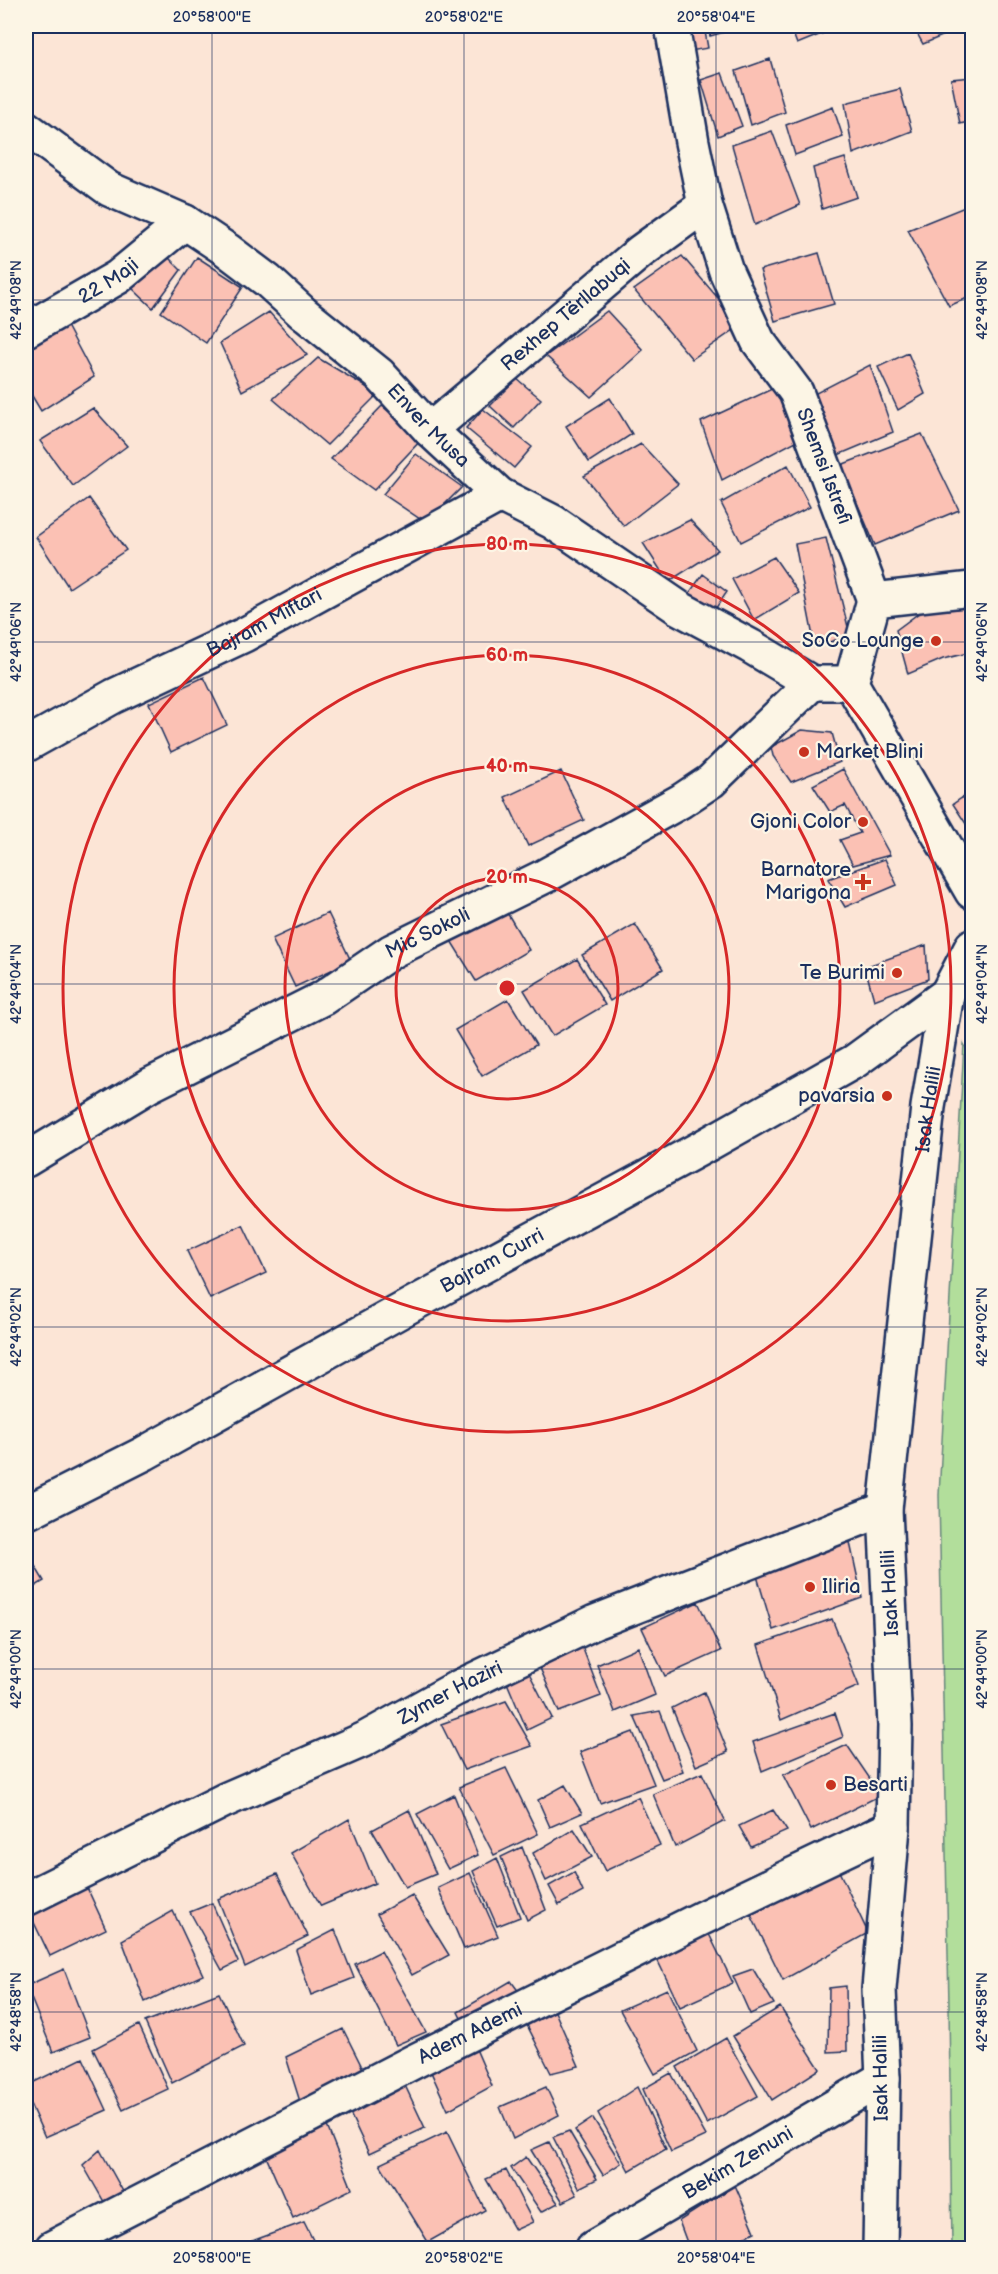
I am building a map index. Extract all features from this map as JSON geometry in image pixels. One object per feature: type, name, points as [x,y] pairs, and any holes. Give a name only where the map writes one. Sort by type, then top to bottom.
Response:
[{"type":"street","name":"Shemsi Istrefi","points":[[672,26],[705,205],[726,271],[758,341],[796,392],[874,600]]},
{"type":"street","name":"Enver Musa","points":[[26,128],[109,189],[185,222],[268,281],[303,313],[379,374],[430,430],[500,495],[553,522],[679,608],[812,683]]},
{"type":"street","name":"Rexhep Tërllabuqi","points":[[430,430],[640,252],[705,205]]},
{"type":"street","name":"22 Maji","points":[[26,330],[118,277],[185,222]]},
{"type":"street","name":"Bajram Miftari","points":[[26,745],[114,696],[244,635],[500,495]]},
{"type":"street","points":[[972,589],[874,600],[851,683],[972,892]]},
{"type":"street","points":[[812,683],[851,683]]},
{"type":"street","name":"Mic Sokoli","points":[[26,1160],[150,1085],[323,998],[392,951],[545,876],[681,801],[711,782],[812,683]]},
{"type":"street","name":"Isak Halili","points":[[880,2240],[883,2078],[879,1989],[893,1827],[895,1726],[885,1509],[928,1107],[947,994],[972,946]]},
{"type":"street","name":"Bajram Curri","points":[[26,1513],[222,1411],[413,1304],[701,1148],[855,1061],[947,994]]},
{"type":"street","name":"Zymer Haziri","points":[[26,1899],[225,1800],[363,1740],[455,1689],[595,1622],[885,1509]]},
{"type":"street","name":"Adem Ademi","points":[[52,2248],[413,2062],[702,1918],[893,1827]]},
{"type":"street","name":"Bekim Zenuni","points":[[593,2248],[883,2078]]},
{"type":"street","points":[[852,2248],[880,2240]]},
{"type":"green space","points":[[964,1044],[972,1059],[972,2248],[952,2248],[939,1495]]},
{"type":"building","points":[[684,26],[704,26],[708,48],[690,51]]},
{"type":"building","points":[[707,26],[734,26],[735,29],[710,36]]},
{"type":"building","points":[[790,26],[841,26],[797,44]]},
{"type":"building","points":[[913,26],[960,26],[961,28],[923,44]]},
{"type":"building","points":[[770,59],[785,112],[751,125],[736,71]]},
{"type":"building","points":[[722,73],[742,126],[718,136],[701,80]]},
{"type":"building","points":[[972,77],[972,121],[960,124],[951,79]]},
{"type":"building","points":[[900,89],[912,131],[853,154],[845,103]]},
{"type":"building","points":[[833,107],[843,137],[795,155],[786,125]]},
{"type":"building","points":[[772,131],[800,205],[755,225],[732,145]]},
{"type":"building","points":[[845,158],[857,197],[822,209],[813,168]]},
{"type":"building","points":[[972,204],[972,296],[949,306],[908,230]]},
{"type":"building","points":[[819,253],[834,304],[775,321],[760,270]]},
{"type":"building","points":[[167,256],[181,270],[153,308],[132,288]]},
{"type":"building","points":[[682,256],[741,325],[692,359],[634,290]]},
{"type":"building","points":[[197,257],[243,287],[206,343],[161,312]]},
{"type":"building","points":[[607,311],[643,350],[591,397],[546,356]]},
{"type":"building","points":[[269,312],[307,355],[242,391],[220,343]]},
{"type":"building","points":[[66,324],[94,377],[41,411],[26,386],[26,347]]},
{"type":"building","points":[[908,353],[925,394],[898,410],[878,367]]},
{"type":"building","points":[[318,358],[378,394],[327,445],[273,399]]},
{"type":"building","points":[[870,365],[893,432],[838,455],[814,394]]},
{"type":"building","points":[[517,379],[541,399],[514,428],[490,406]]},
{"type":"building","points":[[776,387],[800,439],[722,480],[701,422]]},
{"type":"building","points":[[610,398],[632,434],[589,462],[566,426]]},
{"type":"building","points":[[382,406],[422,439],[374,490],[331,459]]},
{"type":"building","points":[[93,408],[127,446],[73,486],[40,441]]},
{"type":"building","points":[[483,409],[532,447],[514,468],[466,428]]},
{"type":"building","points":[[922,434],[959,510],[875,545],[841,465]]},
{"type":"building","points":[[641,444],[678,484],[624,526],[584,476]]},
{"type":"building","points":[[416,454],[462,487],[426,523],[383,494]]},
{"type":"building","points":[[788,465],[810,507],[741,542],[721,503]]},
{"type":"building","points":[[89,498],[126,550],[69,588],[36,537]]},
{"type":"building","points":[[690,520],[718,550],[668,582],[643,543]]},
{"type":"building","points":[[826,538],[850,635],[815,647],[795,544]]},
{"type":"building","points":[[774,557],[799,593],[754,620],[732,579]]},
{"type":"building","points":[[703,574],[727,592],[711,615],[685,599]]},
{"type":"building","name":"SoCo Lounge","points":[[972,603],[972,652],[943,659],[908,674],[896,630],[919,613],[946,605]]},
{"type":"building","points":[[204,677],[227,725],[171,752],[149,703]]},
{"type":"building","name":"Market Blini","points":[[802,730],[832,733],[840,762],[791,782],[773,756],[771,747]]},
{"type":"building","name":"Gjoni Color","points":[[843,769],[890,855],[853,865],[840,840],[860,833],[845,805],[830,812],[813,785]]},
{"type":"building","points":[[561,771],[584,820],[528,846],[505,797]]},
{"type":"building","points":[[972,791],[972,833],[953,804]]},
{"type":"building","name":"Barnatore Marigona","points":[[885,859],[897,885],[845,907],[828,879]]},
{"type":"building","points":[[502,904],[529,950],[476,981],[448,936]]},
{"type":"building","points":[[328,913],[351,961],[295,987],[272,939]]},
{"type":"building","points":[[635,924],[663,969],[610,1001],[582,955]]},
{"type":"building","name":"Te Burimi","points":[[926,945],[928,979],[874,1000],[865,967]]},
{"type":"building","points":[[577,959],[605,1005],[552,1036],[524,990]]},
{"type":"building","points":[[508,999],[536,1045],[482,1076],[455,1030]]},
{"type":"building","points":[[243,1225],[266,1273],[210,1299],[187,1251]]},
{"type":"building","name":"Iliria","points":[[849,1538],[862,1598],[773,1630],[757,1576]]},
{"type":"building","points":[[26,1551],[44,1581],[26,1592]]},
{"type":"building","points":[[698,1602],[721,1651],[665,1676],[642,1628]]},
{"type":"building","points":[[832,1619],[859,1686],[781,1720],[758,1645]]},
{"type":"building","points":[[580,1641],[601,1696],[559,1712],[537,1661]]},
{"type":"building","points":[[638,1647],[655,1695],[615,1712],[597,1665]]},
{"type":"building","points":[[527,1669],[552,1718],[527,1730],[505,1678]]},
{"type":"building","points":[[704,1692],[728,1752],[696,1766],[672,1708]]},
{"type":"building","points":[[506,1701],[532,1746],[464,1770],[441,1724]]},
{"type":"building","points":[[660,1711],[683,1771],[662,1779],[634,1716]]},
{"type":"building","points":[[835,1713],[843,1737],[762,1771],[753,1742]]},
{"type":"building","points":[[633,1732],[654,1784],[600,1803],[580,1752]]},
{"type":"building","name":"Besarti","points":[[847,1745],[881,1795],[811,1830],[783,1775]]},
{"type":"building","points":[[506,1768],[538,1834],[494,1855],[459,1787]]},
{"type":"building","points":[[702,1773],[725,1821],[675,1847],[653,1794]]},
{"type":"building","points":[[565,1785],[582,1813],[550,1827],[538,1800]]},
{"type":"building","points":[[454,1795],[478,1855],[448,1869],[417,1814]]},
{"type":"building","points":[[638,1797],[660,1845],[605,1871],[582,1823]]},
{"type":"building","points":[[409,1810],[436,1874],[405,1887],[372,1830]]},
{"type":"building","points":[[773,1810],[787,1831],[751,1847],[739,1826]]},
{"type":"building","points":[[349,1819],[375,1883],[321,1906],[291,1853]]},
{"type":"building","points":[[574,1829],[592,1857],[546,1881],[533,1853]]},
{"type":"building","points":[[522,1847],[546,1910],[527,1920],[501,1857]]},
{"type":"building","points":[[497,1858],[520,1917],[497,1926],[473,1871]]},
{"type":"building","points":[[838,1869],[868,1933],[783,1980],[749,1911]]},
{"type":"building","points":[[574,1872],[583,1892],[559,1905],[549,1886]]},
{"type":"building","points":[[470,1873],[498,1936],[464,1949],[438,1888]]},
{"type":"building","points":[[277,1874],[308,1936],[245,1967],[218,1899]]},
{"type":"building","points":[[84,1881],[106,1929],[50,1956],[27,1908]]},
{"type":"building","points":[[412,1895],[449,1955],[412,1975],[377,1914]]},
{"type":"building","points":[[212,1903],[238,1962],[222,1970],[190,1912]]},
{"type":"building","points":[[173,1911],[203,1975],[145,2002],[122,1940]]},
{"type":"building","points":[[335,1930],[354,1978],[311,1995],[296,1950]]},
{"type":"building","points":[[708,1932],[733,1983],[680,2007],[654,1953]]},
{"type":"building","points":[[381,1951],[426,2032],[396,2045],[355,1964]]},
{"type":"building","points":[[64,1969],[90,2037],[53,2052],[26,1986]]},
{"type":"building","points":[[753,1969],[774,2004],[750,2014],[733,1976]]},
{"type":"building","points":[[511,1981],[522,1996],[466,2028],[458,2012]]},
{"type":"building","points":[[846,1986],[847,2051],[828,2052],[829,1988]]},
{"type":"building","points":[[667,1989],[697,2051],[655,2074],[620,2010]]},
{"type":"building","points":[[219,1993],[244,2046],[172,2083],[145,2022]]},
{"type":"building","points":[[553,2007],[579,2066],[551,2073],[526,2023]]},
{"type":"building","points":[[780,2007],[820,2069],[772,2100],[733,2036]]},
{"type":"building","points":[[139,2025],[168,2089],[123,2110],[93,2049]]},
{"type":"building","points":[[343,2029],[363,2069],[301,2105],[286,2057]]},
{"type":"building","points":[[726,2038],[758,2096],[707,2124],[677,2067]]},
{"type":"building","points":[[473,2042],[492,2086],[448,2110],[427,2063]]},
{"type":"building","points":[[83,2058],[107,2110],[45,2137],[26,2095],[26,2086]]},
{"type":"building","points":[[671,2073],[706,2136],[671,2152],[643,2089]]},
{"type":"building","points":[[402,2079],[425,2128],[369,2154],[346,2105]]},
{"type":"building","points":[[546,2087],[559,2115],[513,2139],[500,2107]]},
{"type":"building","points":[[637,2087],[666,2149],[629,2171],[598,2113]]},
{"type":"building","points":[[593,2118],[621,2163],[603,2175],[575,2130]]},
{"type":"building","points":[[325,2121],[352,2189],[293,2218],[265,2154]]},
{"type":"building","points":[[569,2131],[597,2179],[579,2188],[553,2137]]},
{"type":"building","points":[[447,2132],[485,2210],[428,2242],[380,2164]]},
{"type":"building","points":[[549,2142],[577,2195],[563,2202],[531,2150]]},
{"type":"building","points":[[100,2150],[126,2197],[107,2207],[83,2165]]},
{"type":"building","points":[[526,2157],[558,2203],[541,2212],[511,2168]]},
{"type":"building","points":[[506,2170],[533,2222],[515,2230],[486,2179]]},
{"type":"building","points":[[735,2185],[755,2232],[721,2248],[689,2248],[679,2221]]},
{"type":"building","points":[[304,2222],[317,2248],[255,2248],[252,2241]]},
{"type":"place","name":"SoCo Lounge","points":[[936,641]]},
{"type":"place","name":"Market Blini","points":[[804,752]]},
{"type":"place","name":"Gjoni Color","points":[[863,822]]},
{"type":"place","name":"Barnatore Marigona","points":[[863,882]]},
{"type":"place","name":"Te Burimi","points":[[897,973]]},
{"type":"place","name":"pavarsia","points":[[887,1096]]},
{"type":"place","name":"Iliria","points":[[810,1587]]},
{"type":"place","name":"Besarti","points":[[831,1785]]}]
